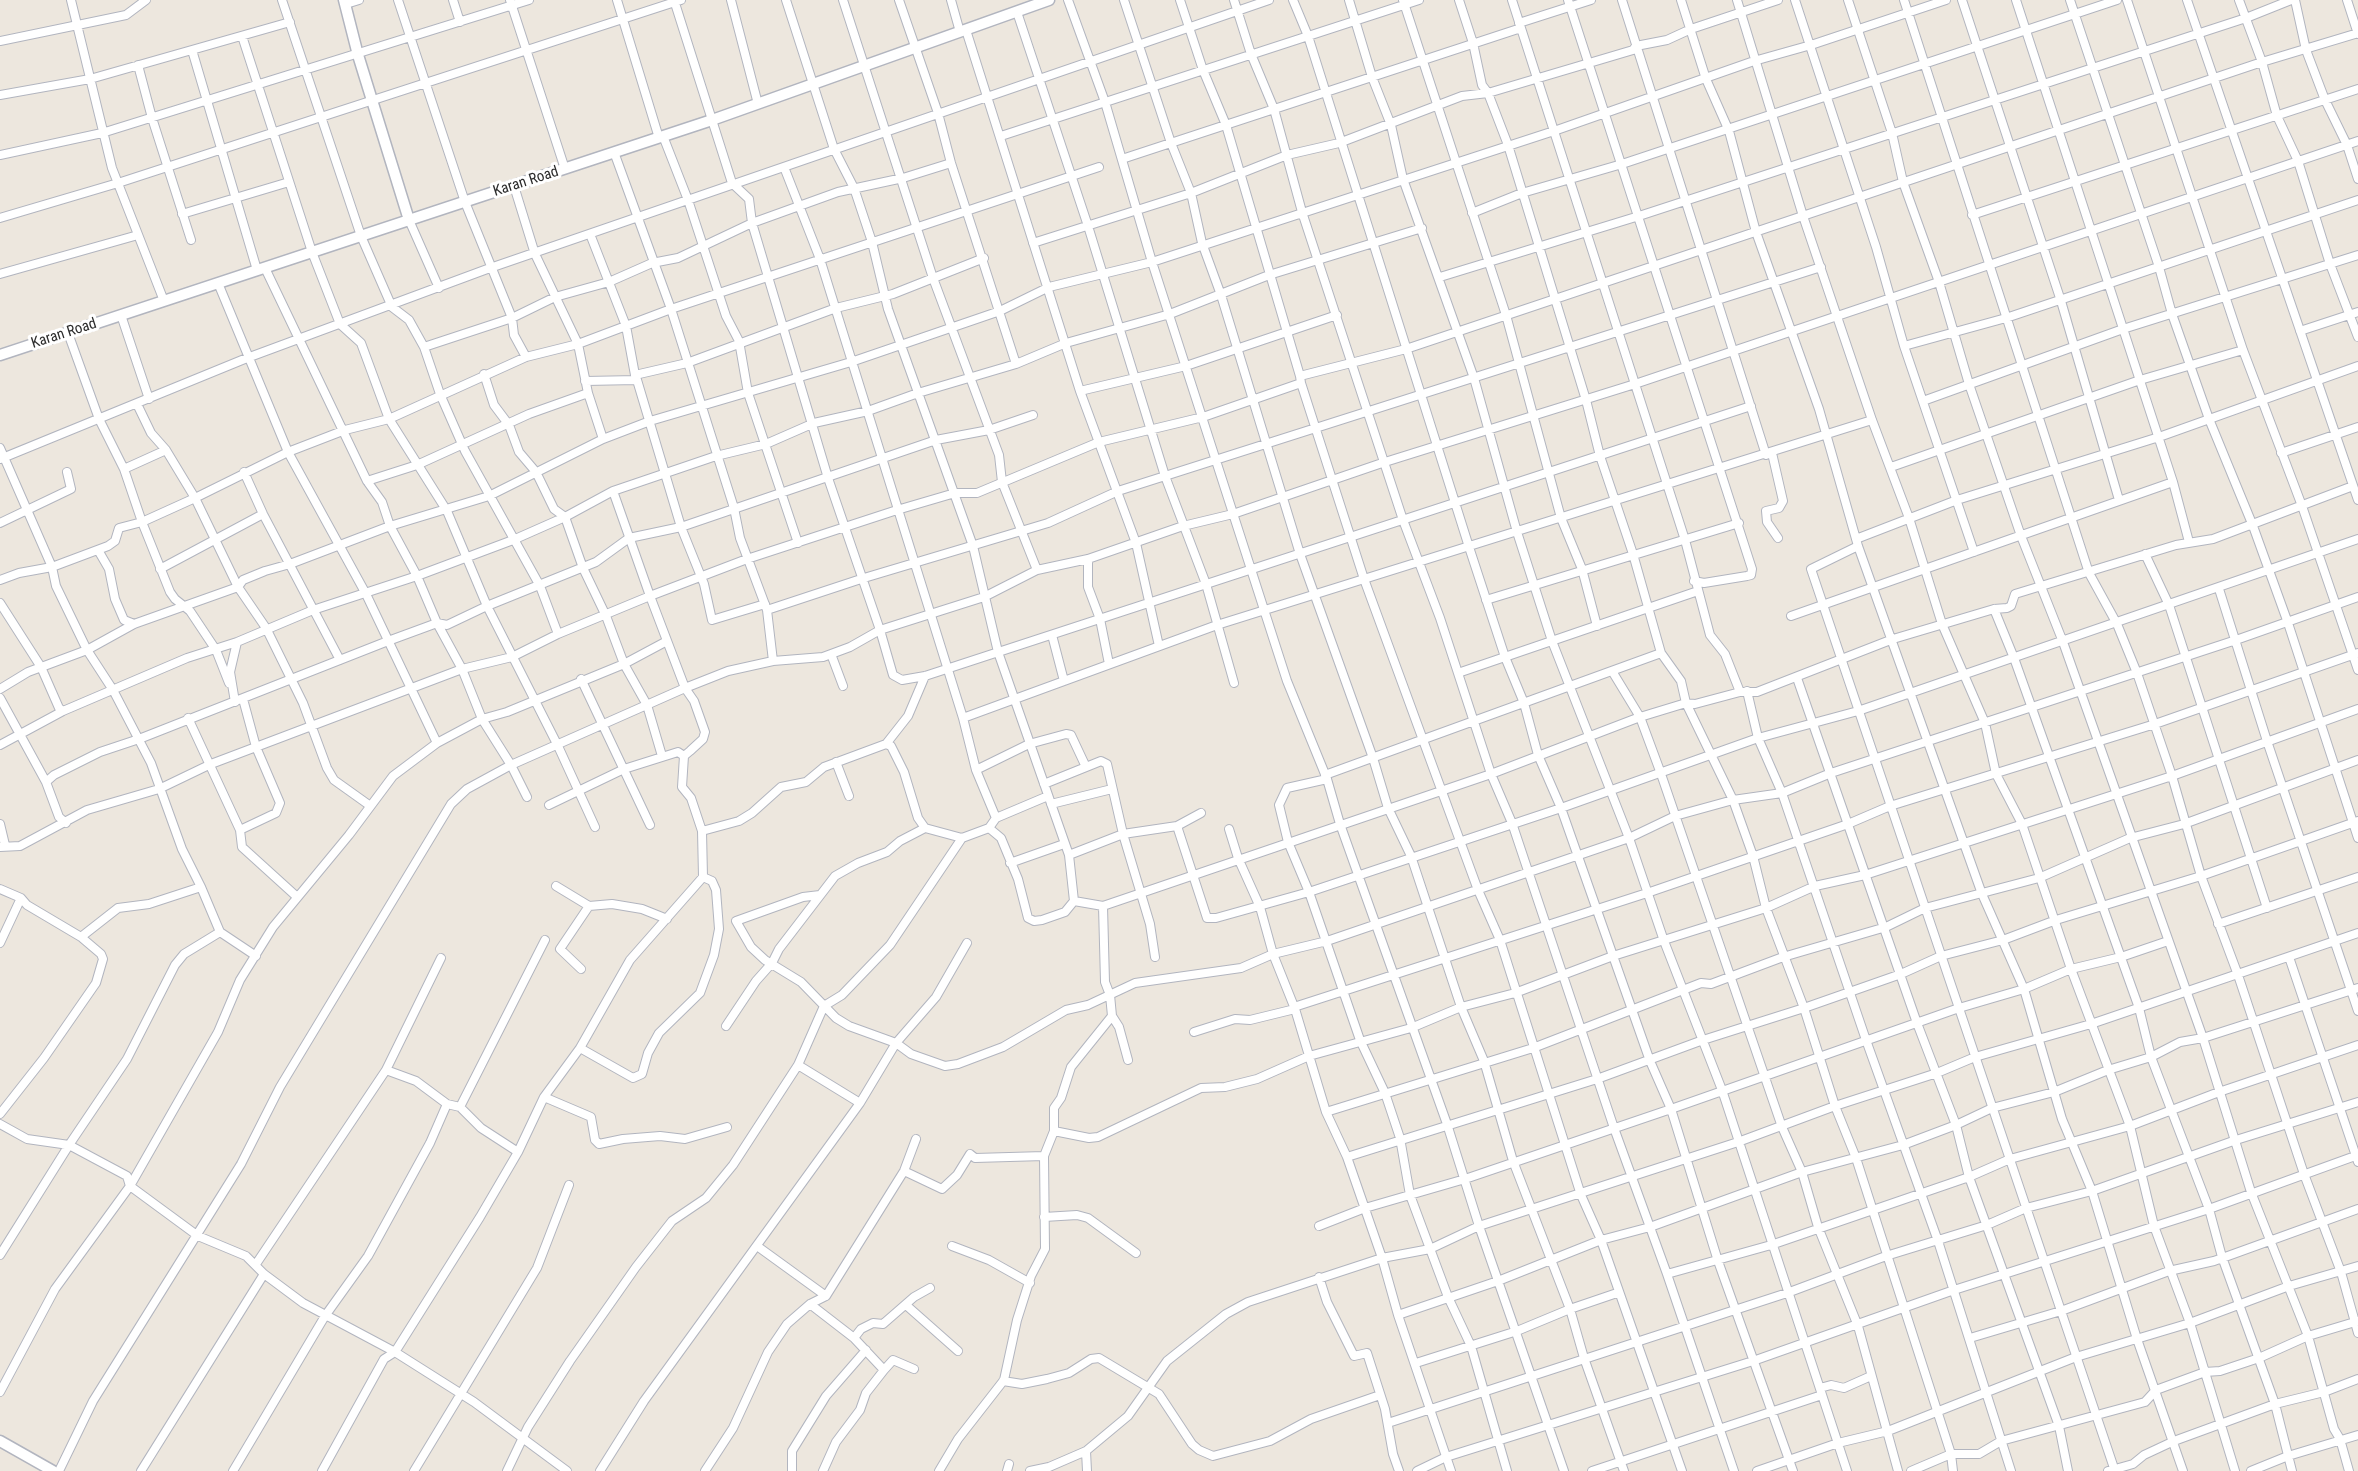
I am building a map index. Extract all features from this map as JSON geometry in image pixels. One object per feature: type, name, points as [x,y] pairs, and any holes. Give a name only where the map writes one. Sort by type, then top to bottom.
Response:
[{"type":"street","points":[[71,0],[102,133],[118,183],[164,301]]},
{"type":"street","points":[[0,41],[126,15],[146,0]]},
{"type":"street","points":[[282,0],[361,236],[392,307],[409,320],[424,347],[440,394],[463,445],[540,586],[558,634]]},
{"type":"street","points":[[358,0],[345,2],[358,56],[409,220],[439,288]]},
{"type":"street","points":[[398,0],[465,202],[489,268],[512,318],[514,335],[526,357]]},
{"type":"street","points":[[453,0],[460,22]]},
{"type":"street","points":[[0,154],[102,133],[358,56],[511,3],[529,0]]},
{"type":"street","points":[[617,0],[661,137],[688,200],[721,292],[726,316],[740,341],[748,393],[798,543]]},
{"type":"street","points":[[731,0],[758,104]]},
{"type":"street","points":[[786,0],[834,149],[854,188],[872,242],[900,345],[973,546],[998,652],[1069,855],[1074,901],[1065,912],[1034,921],[1028,918],[1018,879],[1001,838],[989,828]]},
{"type":"street","points":[[843,0],[903,178],[933,278],[999,455],[1002,482],[1019,532],[1037,570]]},
{"type":"street","points":[[899,0],[938,113],[951,163],[969,210],[1016,364]]},
{"type":"street","points":[[951,0],[1001,136],[1080,391],[1136,543],[1147,604],[1159,646]]},
{"type":"street","name":"Karan Road","points":[[0,356],[712,120],[1049,0]]},
{"type":"street","points":[[1068,0],[1105,102],[1152,262],[1263,611],[1287,681],[1326,777],[1340,824],[1447,1124],[1479,1226],[1533,1376],[1547,1427],[1564,1471]]},
{"type":"street","points":[[1124,0],[1171,143],[1191,193],[1202,243],[1221,295],[1300,554],[1373,758],[1388,808],[1411,856],[1461,1007],[1484,1061],[1513,1161],[1570,1309],[1584,1358],[1624,1471]]},
{"type":"street","points":[[1180,0],[1242,175],[1285,331],[1364,579],[1478,890],[1500,940],[1547,1095],[1566,1143],[1581,1195],[1601,1240],[1617,1293],[1682,1471]]},
{"type":"street","points":[[1234,0],[1251,54],[1274,109],[1302,212],[1403,520],[1458,673],[1491,774],[1512,823],[1545,926],[1582,1028],[1597,1079],[1734,1471]]},
{"type":"street","points":[[2,458],[247,358],[392,307],[489,268],[1269,0]]},
{"type":"street","points":[[1293,0],[1308,36],[1339,143],[1438,445],[1468,547],[1505,657],[1524,703],[1538,755],[1561,808],[1595,908],[1634,1008],[1650,1061],[1671,1109],[1718,1261],[1793,1471]]},
{"type":"street","points":[[1349,0],[1372,76],[1391,125],[1403,179],[1440,277],[1456,331],[1474,378],[1517,532],[1536,585],[1552,641],[1568,687],[1611,788],[1647,893],[1722,1090],[1847,1471]]},
{"type":"street","points":[[1001,136],[1308,36],[1404,2],[1419,0]]},
{"type":"street","points":[[1459,0],[1473,43],[1482,85],[1488,93],[1508,145],[1586,400],[1600,456],[1634,554],[1661,653],[1680,681],[1686,703],[1732,800],[1753,856],[1766,908],[1804,1008],[1835,1106],[1856,1158],[1951,1454],[1953,1471]]},
{"type":"street","points":[[1512,0],[1668,485],[1710,635],[1725,654],[1743,692],[1758,738],[1782,793],[1866,1040],[1938,1241],[2011,1471]]},
{"type":"street","points":[[1122,159],[1473,43],[1569,3],[1591,0]]},
{"type":"street","points":[[1622,0],[1783,501],[1779,508],[1766,511],[1767,522],[1778,538]]},
{"type":"street","points":[[1681,0],[1706,79],[1728,129],[1756,232],[1819,409],[1857,542],[1912,690],[1945,791],[1983,894],[2024,989],[2054,1092],[2071,1143],[2092,1191],[2122,1290],[2183,1471]]},
{"type":"street","points":[[1737,0],[1803,216],[1872,420],[1909,518],[1942,624],[1985,723],[1996,774],[2022,824],[2038,878],[2056,921],[2071,969],[2130,1126],[2154,1226],[2190,1323],[2235,1471]]},
{"type":"street","points":[[1033,243],[1191,193],[1242,175],[1287,155],[1339,143],[1462,96],[1488,93],[1633,50],[1636,46],[1667,40],[1691,29],[1778,0]]},
{"type":"street","points":[[1795,0],[1860,197],[1904,346],[1974,552]]},
{"type":"street","points":[[1848,0],[1876,81],[1904,183],[1939,282],[1970,384],[2021,536],[2063,642],[2114,793],[2184,991],[2203,1038],[2251,1192],[2308,1336],[2334,1429],[2340,1439],[2349,1471]]},
{"type":"street","points":[[1904,0],[2089,573],[2117,624],[2137,673],[2172,776],[2184,824],[2201,876],[2238,975],[2304,1174],[2341,1272],[2358,1333]]},
{"type":"street","points":[[0,689],[41,667],[87,650],[134,624],[185,608],[238,587],[243,580],[390,526],[447,511],[489,496],[603,439],[650,421],[701,408],[851,362],[1000,311],[1049,287],[1152,262],[1202,243],[1554,131],[1754,61],[1811,45],[1907,11],[1946,0]]},
{"type":"street","points":[[1962,0],[2061,301],[2091,398],[2104,455],[2119,500]]},
{"type":"street","points":[[2016,0],[2174,482],[2189,542]]},
{"type":"street","points":[[2070,0],[2159,267],[2172,314],[2209,419],[2253,526],[2288,623],[2355,822],[2358,838]]},
{"type":"street","points":[[1472,213],[1522,193],[1669,149],[2117,0]]},
{"type":"street","points":[[2127,0],[2242,350],[2302,506],[2355,654],[2358,670]]},
{"type":"street","points":[[2187,0],[2358,500]]},
{"type":"street","points":[[2239,0],[2262,62],[2277,116],[2298,161],[2330,264],[2354,313],[2358,337]]},
{"type":"street","points":[[1440,277],[1686,201],[2246,18],[2293,0],[2306,50],[2325,100],[2347,145],[2358,179]]},
{"type":"street","points":[[0,824],[3,846],[20,846],[87,810],[159,789],[211,764],[410,691],[462,669],[512,657],[558,634],[747,559],[897,510],[955,494],[977,493],[1099,442],[1203,417],[1252,400],[1300,379],[1351,362],[1406,349],[2262,62],[2358,33],[2347,0]]},
{"type":"street","points":[[0,218],[118,183],[676,1],[732,183],[749,199],[752,223],[814,423],[828,478],[864,578],[896,679],[925,676],[1751,406]]},
{"type":"street","points":[[1404,2],[1506,315],[1562,518],[1582,569],[1598,626]]},
{"type":"street","points":[[511,3],[565,169]]},
{"type":"street","points":[[1569,3],[1752,569],[1751,575],[1704,583],[1694,581]]},
{"type":"street","points":[[1017,12],[1037,80],[1088,226],[1165,476],[1206,584],[1234,683]]},
{"type":"street","points":[[0,95],[90,79],[290,22]]},
{"type":"street","points":[[242,36],[312,252],[340,324],[361,343],[389,418],[447,511],[487,606],[558,746],[595,827]]},
{"type":"street","points":[[192,50],[205,102],[235,198],[261,269],[345,430],[367,481],[382,502],[390,526],[417,576],[436,623],[462,669],[482,719],[511,765],[526,797]]},
{"type":"street","points":[[138,65],[167,167],[192,240]]},
{"type":"street","points":[[1972,215],[2358,89]]},
{"type":"street","points":[[59,1471],[93,1401],[241,1164],[280,1087],[450,804],[467,789],[511,765],[728,671],[773,661],[831,654],[850,647],[880,630],[984,597],[1037,570],[1088,559],[1183,526],[1233,514],[1489,428],[1586,400],[2358,141]]},
{"type":"street","points":[[614,152],[652,263],[671,309],[734,508],[740,538],[766,607],[773,661]]},
{"type":"street","points":[[424,347],[512,318],[555,297],[609,282],[652,263],[678,258],[752,223],[798,206],[854,188],[903,178],[951,163]]},
{"type":"street","points":[[784,167],[836,308],[929,615],[963,718],[976,770],[996,818]]},
{"type":"street","points":[[0,580],[19,573],[52,567],[98,550],[115,541],[119,528],[142,522],[244,472],[265,466],[288,452],[345,430],[389,418],[526,357],[578,344],[721,292],[1099,167]]},
{"type":"street","points":[[182,214],[289,182]]},
{"type":"street","points":[[514,186],[535,254],[578,344],[588,393],[603,439]]},
{"type":"street","points":[[1904,346],[2061,301],[2358,200]]},
{"type":"street","points":[[0,745],[63,711],[188,658],[237,642],[313,610],[366,594],[513,540],[566,517],[613,491],[716,456],[766,444],[814,423],[868,411],[918,393],[1016,364],[1066,343],[1170,314],[1269,275],[1319,262],[1422,228]]},
{"type":"street","points":[[590,234],[626,326],[636,378],[712,621],[1048,523],[1118,491],[1821,267]]},
{"type":"street","points":[[0,274],[138,235]]},
{"type":"street","points":[[1923,400],[2123,329],[2358,255]]},
{"type":"street","points":[[585,381],[636,378],[687,363],[740,341],[836,308],[886,295],[984,258]]},
{"type":"street","points":[[218,283],[247,358],[288,452],[366,594],[410,691],[437,743]]},
{"type":"street","points":[[2300,331],[2354,313]]},
{"type":"street","points":[[121,315],[149,399]]},
{"type":"street","points":[[1080,391],[1135,376],[1186,366],[1337,315]]},
{"type":"street","points":[[68,333],[99,419],[124,469],[160,569],[175,599],[185,608],[216,650],[230,686],[239,700],[280,803],[276,813],[240,830]]},
{"type":"street","points":[[1891,467],[2140,380],[2191,367],[2242,350]]},
{"type":"street","points":[[2358,366],[2159,437],[1957,500],[1909,518],[1857,542],[1810,569],[2096,1414],[2112,1470],[2133,1464],[2144,1455],[2174,1441],[2275,1404],[2324,1392],[2358,1379]]},
{"type":"street","points":[[484,374],[494,405],[509,425],[519,452],[536,472],[554,509],[566,517],[583,568],[606,616],[624,664],[647,705],[662,756]]},
{"type":"street","points":[[367,481],[417,465],[529,414],[588,393]]},
{"type":"street","points":[[137,404],[151,433],[166,450],[195,498],[238,587],[266,628],[313,726],[321,755],[334,780],[369,805]]},
{"type":"street","points":[[46,782],[54,775],[100,752],[139,739],[436,623],[447,625],[487,606],[596,562],[629,538],[681,527],[936,440],[989,430],[1033,415]]},
{"type":"street","points":[[963,718],[1217,625],[1872,420]]},
{"type":"street","points":[[2281,453],[2358,427]]},
{"type":"street","points":[[0,448],[2,458],[52,567],[56,586],[87,650],[113,690],[139,739],[182,849],[220,932],[256,956]]},
{"type":"street","points":[[124,469],[166,450]]},
{"type":"street","points":[[0,523],[28,512],[71,489],[67,472]]},
{"type":"street","points":[[244,472],[263,514],[340,660]]},
{"type":"street","points":[[1791,616],[2174,482]]},
{"type":"street","points":[[1074,901],[1103,906],[1238,858],[1491,774],[1640,717],[1686,703],[1695,704],[1743,692],[1757,692],[1842,661],[1893,639],[1994,609],[2007,608],[2011,606],[2015,594],[2145,554],[2189,542],[2213,539],[2253,526],[2354,486]]},
{"type":"street","points":[[322,1471],[384,1359],[395,1352],[518,1152],[544,1097],[580,1048],[630,960],[704,877],[702,831],[691,798],[682,787],[684,756],[705,736],[694,700],[685,688],[613,491]]},
{"type":"street","points":[[160,569],[215,537],[263,514]]},
{"type":"street","points":[[1486,600],[1738,523]]},
{"type":"street","points":[[1177,826],[1207,918],[1260,907],[1561,808],[1611,788],[1758,738],[1858,711],[1912,690],[2117,624],[2358,539]]},
{"type":"street","points":[[98,550],[109,569],[115,599],[124,620],[134,624]]},
{"type":"street","points":[[2145,554],[2169,605],[2268,908]]},
{"type":"street","points":[[1088,559],[1088,587],[1100,619],[1109,664]]},
{"type":"street","points":[[2219,589],[2267,741],[2335,941],[2354,989],[2358,1011]]},
{"type":"street","points":[[1458,673],[1698,591]]},
{"type":"street","points":[[820,895],[803,897],[736,921],[751,947],[801,982],[824,1006],[849,1026],[896,1043],[910,1054],[945,1066],[958,1064],[1003,1047],[1066,1010],[1088,1005],[1135,983],[1241,968],[1273,954],[1327,941],[1629,838],[1675,816],[1732,800],[1782,793],[1832,773],[2288,623],[2358,597]]},
{"type":"street","points":[[0,603],[41,667],[59,708],[63,711]]},
{"type":"street","points":[[1994,609],[2014,658],[2139,1008],[2151,1057],[2209,1209],[2222,1257],[2275,1404],[2292,1471]]},
{"type":"street","points":[[1052,635],[1064,681]]},
{"type":"street","points":[[0,1392],[55,1289],[130,1186],[218,1032],[240,980],[273,927],[296,896],[349,835],[369,805],[393,776],[437,743],[482,719],[624,664],[667,641]]},
{"type":"street","points":[[230,686],[230,672],[237,642]]},
{"type":"street","points":[[1507,1471],[1471,1346],[1448,1298],[1410,1195],[1400,1138],[1386,1093],[1360,1040],[1342,993],[1310,892],[1288,842],[1279,805],[1287,788],[1326,777],[1661,653]]},
{"type":"street","points":[[831,654],[843,686]]},
{"type":"street","points":[[1194,1032],[1235,1019],[1250,1020],[1294,1008],[1394,977],[1848,824],[1890,806],[1945,791],[2155,724],[2355,654]]},
{"type":"street","points":[[1612,670],[1640,717],[1660,771],[1694,877],[1732,977],[1782,1127],[1802,1172],[1818,1227],[1858,1326],[1898,1471]]},
{"type":"street","points":[[702,831],[739,821],[752,813],[781,787],[806,782],[815,773],[836,762],[886,744],[908,716],[925,676]]},
{"type":"street","points":[[1797,678],[1832,773],[1865,875],[1886,927],[1917,1023],[1956,1125],[1969,1177],[2059,1426],[2068,1471]]},
{"type":"street","points":[[582,679],[650,825]]},
{"type":"street","points":[[0,698],[46,782],[59,817],[66,823]]},
{"type":"street","points":[[1054,1131],[1089,1138],[1098,1137],[1202,1088],[1225,1088],[1242,1084],[1309,1056],[1360,1040],[1411,1028],[1461,1007],[1515,993],[1614,956],[1766,908],[1815,886],[1865,875],[2172,776],[2358,709]]},
{"type":"street","points":[[188,718],[240,830],[242,848],[296,896]]},
{"type":"street","points":[[976,770],[1029,744],[1071,735],[1086,767]]},
{"type":"street","points":[[886,744],[891,746],[904,772],[918,818],[925,828],[962,838],[989,828],[996,818],[1050,800],[1112,789]]},
{"type":"street","points":[[549,806],[624,769],[678,752],[684,756]]},
{"type":"street","points":[[1326,1112],[1484,1061],[1533,1048],[1701,983],[1711,984],[1783,957],[1886,927],[1925,908],[2038,878],[2130,838],[2184,824],[2358,760]]},
{"type":"street","points":[[836,762],[849,796]]},
{"type":"street","points":[[1044,784],[1105,762],[1141,893],[1155,957]]},
{"type":"street","points":[[1069,855],[1123,834],[1177,826],[1201,813]]},
{"type":"street","points":[[1347,1156],[1597,1079],[1702,1040],[1901,974],[1941,956],[2003,939],[2201,876],[2355,822]]},
{"type":"street","points":[[726,1026],[756,981],[772,963],[779,949],[820,895],[843,871],[887,852],[925,828]]},
{"type":"street","points":[[1229,829],[1238,858],[1260,907],[1273,954],[1294,1008],[1326,1112],[1347,1156],[1365,1208],[1398,1315],[1451,1471]]},
{"type":"street","points":[[507,1471],[528,1427],[570,1361],[636,1267],[672,1221],[706,1198],[738,1157],[798,1065],[824,1006],[842,995],[890,945],[962,838]]},
{"type":"street","points":[[1010,863],[1064,844]]},
{"type":"street","points":[[580,1048],[633,1078],[642,1074],[648,1053],[659,1033],[700,993],[714,955],[719,929],[716,890],[712,881],[704,877]]},
{"type":"street","points":[[2218,924],[2358,877]]},
{"type":"street","points":[[556,886],[589,906],[612,904],[642,909],[667,919]]},
{"type":"street","points":[[81,937],[117,908],[149,904],[201,887]]},
{"type":"street","points":[[0,889],[21,898],[27,905],[81,937],[101,954],[102,967],[96,983],[44,1058],[0,1114]]},
{"type":"street","points":[[0,943],[21,898]]},
{"type":"street","points":[[581,969],[560,949],[589,906]]},
{"type":"street","points":[[1103,906],[1105,982],[1110,995],[1112,1016],[1119,1027],[1128,1060]]},
{"type":"street","points":[[0,1255],[69,1145],[127,1059],[175,966],[184,954],[220,932]]},
{"type":"street","points":[[1030,1471],[1049,1467],[1086,1451],[1128,1416],[1147,1386],[1167,1361],[1226,1314],[1248,1302],[1382,1258],[1430,1249],[1479,1226],[1581,1195],[1738,1142],[1835,1106],[1937,1073],[1975,1057],[2091,1024],[2358,933]]},
{"type":"street","points":[[460,1107],[545,940]]},
{"type":"street","points":[[1319,1226],[1365,1208],[1465,1179],[1671,1109],[1959,1008],[2024,989],[2071,969],[2121,957],[2168,941]]},
{"type":"street","points":[[600,1471],[644,1401],[860,1103],[896,1043],[936,997],[967,943]]},
{"type":"street","points":[[1417,1471],[1446,1457],[1753,1361],[1858,1326],[1954,1290],[2209,1209],[2251,1192],[2357,1157],[2289,957]]},
{"type":"street","points":[[256,1264],[386,1070],[441,958]]},
{"type":"street","points":[[1398,1315],[1498,1281],[1601,1240],[1650,1227],[1802,1172],[1903,1145],[1956,1125],[1992,1108],[2054,1092],[2108,1070],[2151,1057],[2180,1042],[2203,1038],[2354,989]]},
{"type":"street","points":[[939,1471],[957,1439],[1003,1381],[1012,1336],[1030,1282],[1046,1249],[1044,1156],[1054,1131],[1054,1108],[1061,1098],[1071,1067],[1112,1016]]},
{"type":"street","points":[[1667,1274],[1771,1245],[1969,1177],[2010,1159],[2130,1126],[2219,1092],[2358,1045]]},
{"type":"street","points":[[798,1065],[860,1103]]},
{"type":"street","points":[[386,1070],[416,1081],[447,1104],[460,1107],[481,1128],[518,1152]]},
{"type":"street","points":[[544,1097],[591,1117],[595,1140],[599,1144],[623,1139],[664,1136],[685,1139],[727,1127]]},
{"type":"street","points":[[1388,1424],[1484,1390],[1788,1293],[1886,1256],[1987,1225],[2026,1208],[2092,1191],[2236,1140],[2358,1102]]},
{"type":"street","points":[[233,1471],[325,1316],[368,1256],[430,1143],[447,1104]]},
{"type":"street","points":[[0,1124],[27,1139],[69,1145],[127,1176],[130,1186],[198,1236],[246,1256],[264,1274],[325,1316],[395,1352],[474,1402],[567,1471]]},
{"type":"street","points":[[705,1471],[734,1428],[768,1352],[787,1324],[810,1304],[826,1296],[904,1171],[916,1139]]},
{"type":"street","points":[[904,1171],[942,1189],[957,1175],[970,1154],[975,1158],[1044,1156]]},
{"type":"street","points":[[414,1471],[537,1268],[569,1185]]},
{"type":"street","points":[[1970,1338],[2061,1311],[2169,1271],[2222,1257],[2358,1209]]},
{"type":"street","points":[[1044,1217],[1077,1215],[1088,1218],[1136,1253]]},
{"type":"street","points":[[757,1246],[826,1296]]},
{"type":"street","points":[[952,1246],[989,1260],[1030,1282]]},
{"type":"street","points":[[1757,1471],[1838,1443],[1888,1431],[1987,1394],[2076,1357],[2190,1323],[2289,1286],[2358,1266]]},
{"type":"street","points":[[141,1471],[264,1274]]},
{"type":"street","points":[[1319,1277],[1327,1302],[1354,1356],[1367,1353],[1399,1471]]},
{"type":"street","points":[[853,1337],[873,1323],[884,1324],[930,1288]]},
{"type":"street","points":[[1416,1363],[1517,1331],[1617,1293]]},
{"type":"street","points":[[810,1304],[853,1337],[884,1370]]},
{"type":"street","points":[[906,1305],[958,1351]]},
{"type":"street","points":[[1911,1471],[1951,1454],[1979,1454],[2001,1441],[2145,1402],[2156,1390],[2205,1372],[2220,1371],[2259,1358],[2308,1336],[2356,1321]]},
{"type":"street","points":[[792,1471],[794,1465],[792,1451],[803,1432],[826,1396],[866,1350]]},
{"type":"street","points":[[1003,1381],[1022,1384],[1065,1374],[1096,1358],[1147,1386],[1164,1400],[1192,1444],[1199,1450],[1214,1456],[1270,1441],[1311,1419],[1380,1395]]},
{"type":"street","points":[[824,1471],[836,1442],[860,1410],[866,1393],[884,1370],[894,1360],[914,1369]]},
{"type":"street","points":[[1592,1471],[1771,1412],[1821,1392],[1831,1385],[1844,1388],[1872,1376]]},
{"type":"street","points":[[2251,1471],[2288,1456],[2358,1435]]},
{"type":"street","points":[[0,1441],[53,1471]]},
{"type":"street","points":[[1086,1451],[1087,1471]]}]
